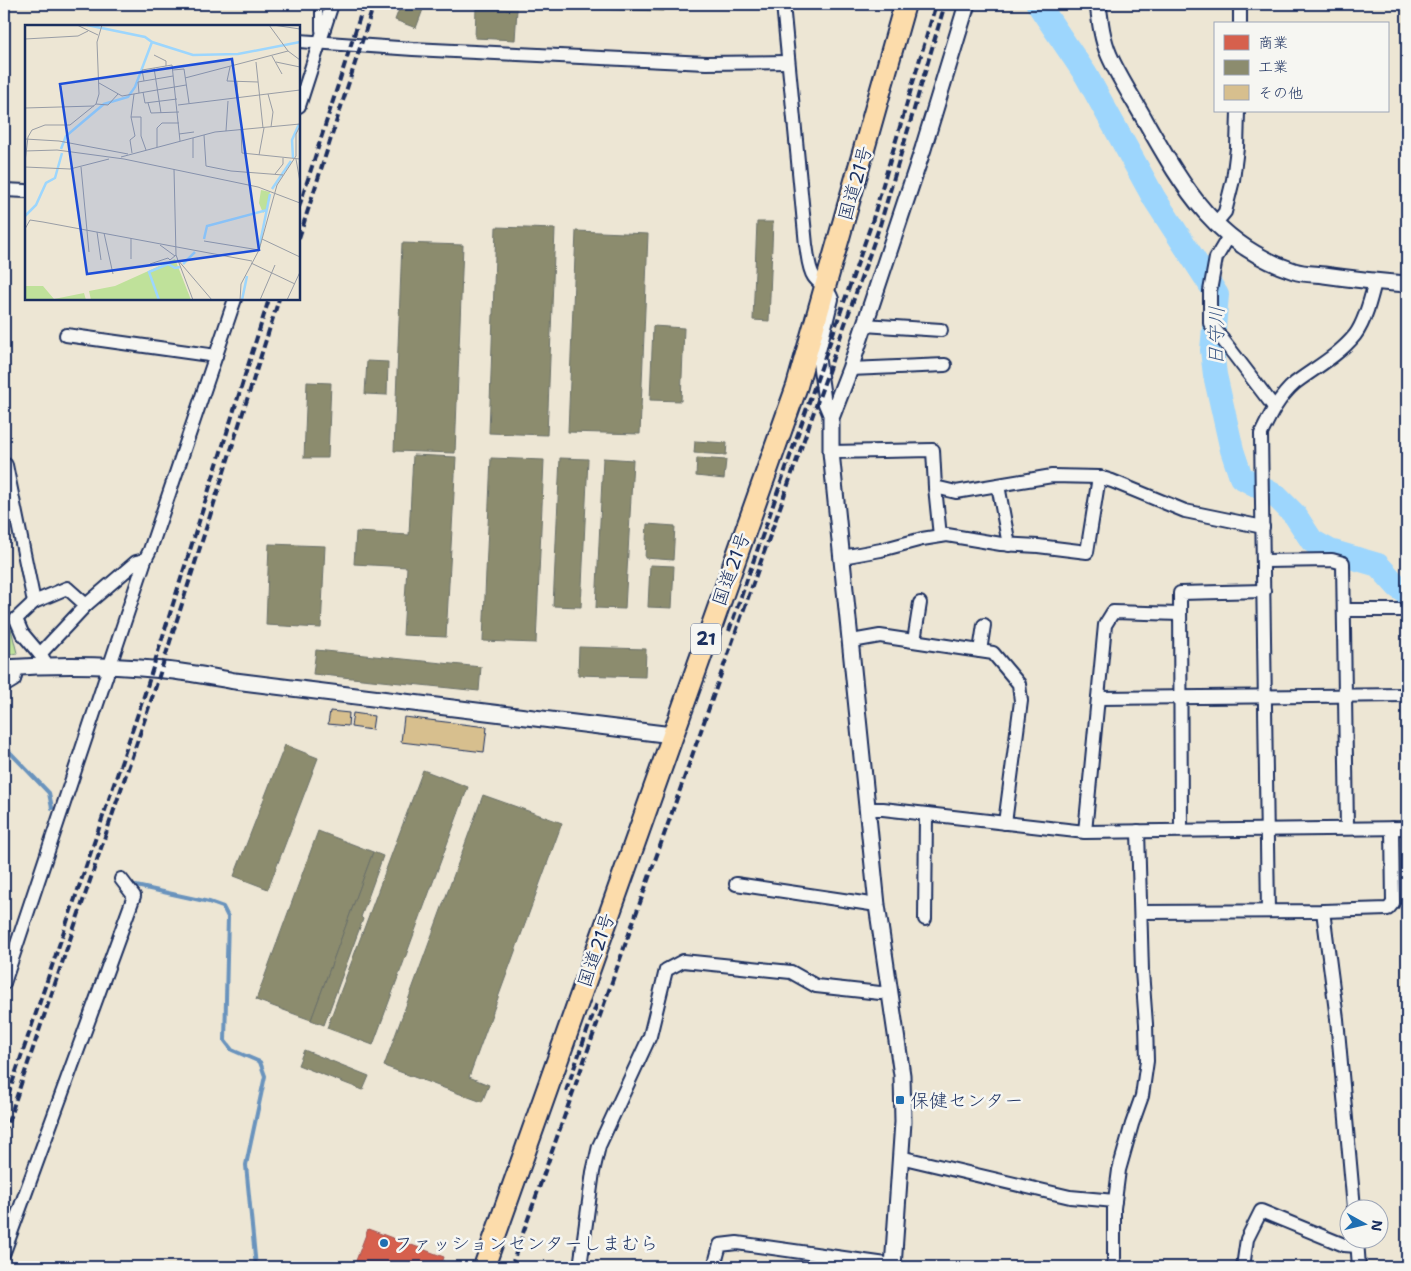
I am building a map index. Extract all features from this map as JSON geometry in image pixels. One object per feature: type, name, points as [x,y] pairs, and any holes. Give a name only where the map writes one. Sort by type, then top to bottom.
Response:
[{"type":"highway","name":"国道21号","points":[[484,1267],[797,386],[905,4]]},
{"type":"street","points":[[300,103],[332,4]]},
{"type":"street","points":[[783,4],[806,245],[809,263],[814,276],[831,293],[832,299],[818,355],[825,404],[831,418]]},
{"type":"street","points":[[714,1267],[720,1245],[736,1243],[893,1266],[903,1122],[902,1075],[877,905],[852,640],[831,452],[831,418],[850,368],[923,149],[967,4]]},
{"type":"street","points":[[1098,4],[1101,28],[1109,55],[1165,155],[1185,187],[1215,224],[1228,236],[1260,256],[1295,271],[1376,282],[1407,284]]},
{"type":"street","points":[[1240,4],[1240,22]]},
{"type":"street","points":[[300,41],[413,49],[697,62],[788,62]]},
{"type":"street","points":[[1215,224],[1225,212],[1233,180],[1237,148],[1238,112]]},
{"type":"street","points":[[4,190],[25,191]]},
{"type":"street","points":[[1228,236],[1216,258],[1210,291],[1210,323],[1274,407]]},
{"type":"street","points":[[1268,912],[1261,434],[1274,407],[1294,385],[1336,353],[1355,334],[1376,282]]},
{"type":"street","points":[[4,983],[145,560],[235,300]]},
{"type":"street","points":[[864,325],[940,330]]},
{"type":"street","points":[[66,335],[216,356]]},
{"type":"street","points":[[850,368],[945,365]]},
{"type":"street","points":[[831,452],[932,450],[940,536]]},
{"type":"street","points":[[6,465],[34,602]]},
{"type":"street","points":[[935,488],[956,492],[1052,476],[1099,477],[1185,512],[1263,527]]},
{"type":"street","points":[[842,557],[947,535],[1009,545],[1038,546],[1087,552],[1099,477]]},
{"type":"street","points":[[998,485],[1009,545]]},
{"type":"street","points":[[42,660],[86,605],[136,562],[145,560]]},
{"type":"street","points":[[1263,561],[1332,560],[1343,563],[1347,828]]},
{"type":"street","points":[[42,660],[22,633],[16,619],[34,602],[67,588],[86,605]]},
{"type":"street","points":[[1181,830],[1180,593],[1264,591]]},
{"type":"street","points":[[914,641],[920,603]]},
{"type":"street","points":[[1344,610],[1407,610]]},
{"type":"street","points":[[1085,832],[1105,625],[1113,612],[1180,614]]},
{"type":"street","points":[[980,651],[984,625]]},
{"type":"street","points":[[852,640],[880,636],[993,653],[1018,684],[1021,701],[1005,823]]},
{"type":"street","points":[[4,686],[14,680],[10,668],[42,660],[165,670],[236,681],[672,735]]},
{"type":"street","points":[[1098,698],[1407,695]]},
{"type":"street","points":[[868,809],[1085,832],[1407,828]]},
{"type":"street","points":[[925,919],[926,814]]},
{"type":"street","points":[[1142,912],[1268,912],[1388,909],[1393,903],[1392,828]]},
{"type":"street","points":[[1114,1267],[1115,1201],[1118,1170],[1142,1096],[1147,1061],[1138,831]]},
{"type":"street","points":[[4,1252],[134,896],[121,879]]},
{"type":"street","points":[[736,884],[877,905]]},
{"type":"street","points":[[1323,911],[1337,1018],[1353,1198]]},
{"type":"street","points":[[580,1267],[593,1172],[599,1146],[650,1036],[666,970],[683,961],[791,972],[816,986],[880,993],[890,992]]},
{"type":"street","points":[[900,1157],[1070,1196],[1115,1201]]},
{"type":"street","points":[[1243,1267],[1247,1239],[1261,1211],[1338,1243]]},
{"type":"street","points":[[1357,1248],[1358,1267]]},
{"type":"lane","points":[[319,4],[319,42]]},
{"type":"green space","points":[[4,601],[17,653],[4,656]]},
{"type":"building: 商業","name":"ファッションセンターしまむら","points":[[368,1229],[444,1257],[441,1267],[354,1266]]},
{"type":"building: 工業","points":[[401,4],[425,4],[416,28],[395,20]]},
{"type":"building: 工業","points":[[451,4],[523,4],[523,7]]},
{"type":"building: 工業","points":[[550,4],[665,4],[664,11],[550,8]]},
{"type":"building: 工業","points":[[476,8],[517,10],[515,40],[475,38]]},
{"type":"building: 工業","points":[[757,222],[773,222],[769,321],[753,320]]},
{"type":"building: 工業","points":[[496,227],[555,229],[547,435],[489,433]]},
{"type":"building: 工業","points":[[576,231],[648,234],[640,434],[568,432]]},
{"type":"building: 工業","points":[[402,243],[463,245],[455,453],[394,451]]},
{"type":"building: 工業","points":[[653,326],[684,328],[681,401],[650,400]]},
{"type":"building: 工業","points":[[367,361],[388,362],[387,395],[365,394]]},
{"type":"building: 工業","points":[[307,382],[331,383],[328,458],[304,458]]},
{"type":"building: 工業","points":[[695,441],[727,443],[726,455],[694,453]]},
{"type":"building: 工業","points":[[413,455],[456,457],[446,637],[403,635],[407,567],[354,564],[356,532],[409,535]]},
{"type":"building: 工業","points":[[491,458],[544,460],[536,643],[483,641]]},
{"type":"building: 工業","points":[[560,458],[588,459],[581,607],[553,606]]},
{"type":"building: 工業","points":[[603,458],[633,460],[625,609],[596,608]]},
{"type":"building: 工業","points":[[697,458],[726,460],[724,479],[696,476]]},
{"type":"building: 工業","points":[[647,524],[675,526],[673,560],[645,558]]},
{"type":"building: 工業","points":[[269,544],[325,546],[321,628],[266,625]]},
{"type":"building: 工業","points":[[650,565],[674,566],[672,608],[648,607]]},
{"type":"building: 工業","points":[[579,647],[646,649],[645,677],[578,675]]},
{"type":"building: 工業","points":[[316,650],[481,667],[479,691],[313,674]]},
{"type":"building: 工業","points":[[285,745],[318,758],[268,889],[234,876]]},
{"type":"building: 工業","points":[[423,770],[468,787],[373,1045],[327,1028]]},
{"type":"building: 工業","points":[[483,795],[562,823],[469,1077],[489,1085],[482,1102],[384,1066]]},
{"type":"building: 工業","points":[[318,831],[373,852],[311,1020],[256,1000]]},
{"type":"building: 工業","points":[[373,852],[383,856],[361,917],[363,919],[324,1025],[311,1020]]},
{"type":"building: 工業","points":[[304,1050],[369,1076],[363,1090],[298,1065]]},
{"type":"building: その他","points":[[330,711],[349,713],[348,726],[328,724]]},
{"type":"building: その他","points":[[353,713],[374,716],[372,730],[351,727]]},
{"type":"building: その他","points":[[404,717],[487,727],[484,752],[401,742]]},
{"type":"waterway","name":"日守川","points":[[1038,4],[1086,75],[1154,198],[1217,295],[1212,350],[1215,375],[1232,450],[1241,477],[1276,496],[1295,515],[1312,541],[1330,551],[1378,565],[1398,587],[1407,593]]},
{"type":"waterway","points":[[4,746],[49,793],[52,808]]},
{"type":"waterway","points":[[136,886],[209,902],[223,907],[228,917],[225,1041],[232,1050],[260,1062],[265,1076],[246,1165],[256,1267]]},
{"type":"railway","points":[[300,204],[364,4]]},
{"type":"railway","points":[[300,235],[374,4]]},
{"type":"railway","points":[[729,631],[872,222],[936,4]]},
{"type":"railway","points":[[511,1267],[880,225],[945,4]]},
{"type":"railway","points":[[4,1107],[145,693],[269,300]]},
{"type":"railway","points":[[4,1134],[154,692],[279,300]]},
{"type":"railway","points":[[566,1091],[597,1003]]},
{"type":"place","name":"保健センター","points":[[900,1100]]},
{"type":"place","name":"ファッションセンターしまむら","points":[[384,1243]]}]
